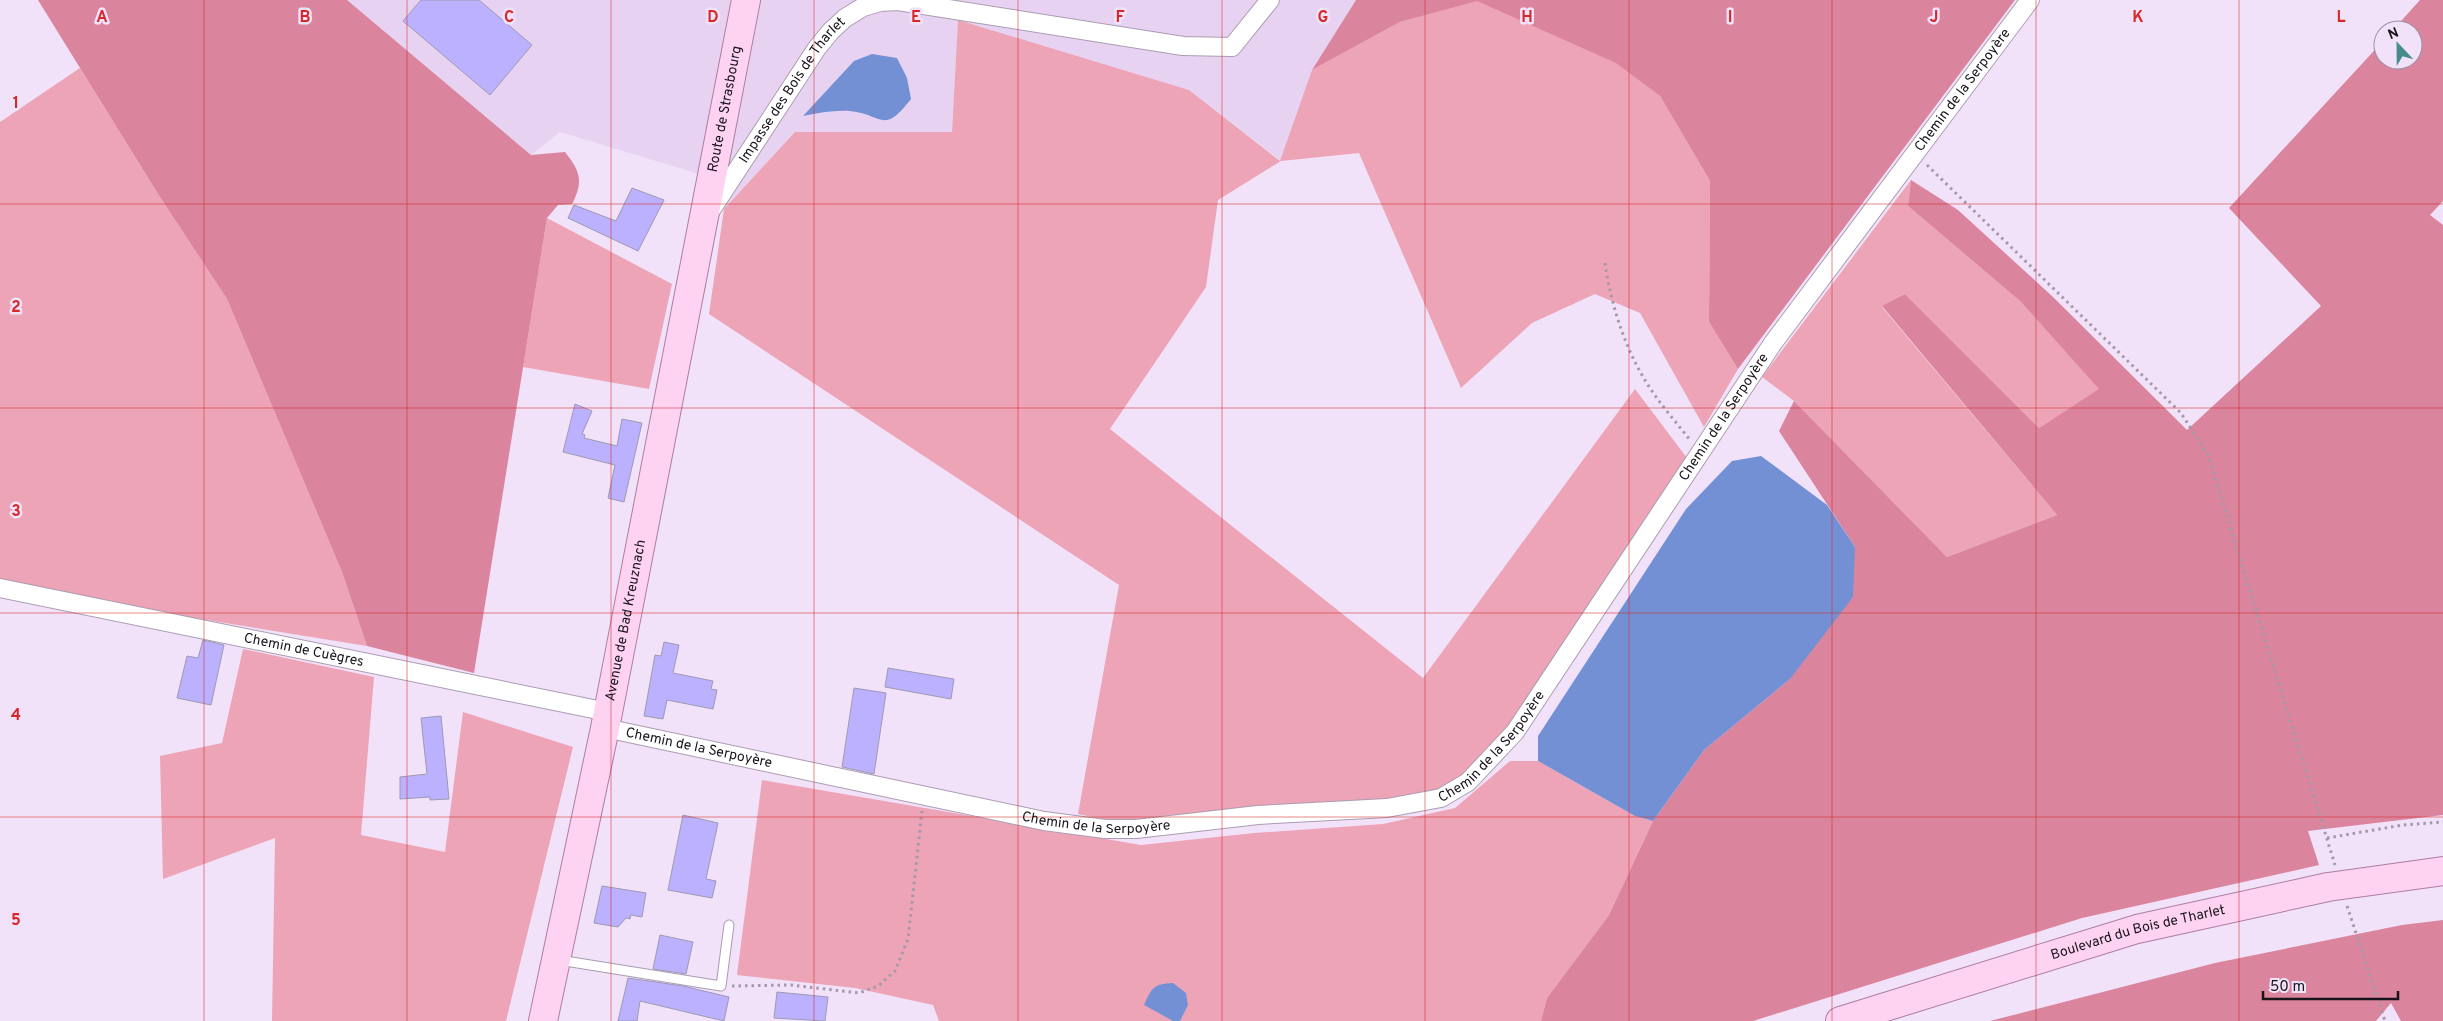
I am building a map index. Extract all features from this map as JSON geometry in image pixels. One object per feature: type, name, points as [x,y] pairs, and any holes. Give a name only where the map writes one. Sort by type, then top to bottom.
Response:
[{"type":"main road","name":"Route de Strasbourg","points":[[705,219],[746,0]]},
{"type":"main road","name":"Avenue de Bad Kreuznach","points":[[543,1021],[606,720],[705,219]]},
{"type":"main road","name":"Boulevard du Bois de Tharlet","points":[[1840,1021],[2136,929],[2328,887],[2443,871]]},
{"type":"street","name":"Impasse des Bois de Tharlet","points":[[705,219],[817,48],[859,3],[898,1],[1183,46],[1232,47],[1270,0]]},
{"type":"street","name":"Chemin de la Serpoyère","points":[[606,720],[924,795],[1044,821],[1105,829],[1136,829],[1258,814],[1387,808],[1441,798],[1468,782],[1515,732],[1773,343],[2030,0]]},
{"type":"street","name":"Chemin de Cuègres","points":[[0,588],[606,720]]},
{"type":"lane","points":[[556,960],[721,986],[730,924]]},
{"type":"path","points":[[1914,153],[2181,413],[2208,455],[2336,868]]},
{"type":"path","points":[[1605,263],[1609,290],[1619,326],[1647,385],[1700,453]]},
{"type":"path","points":[[721,986],[791,985],[859,993],[878,986],[895,971],[908,939],[924,795]]},
{"type":"path","points":[[2327,838],[2403,825],[2443,822]]},
{"type":"path","points":[[2346,903],[2385,1021]]},
{"type":"shaded area","points":[[38,0],[347,0],[531,155],[565,152],[574,165],[579,182],[572,204],[558,205],[547,218],[474,673],[367,646],[342,572],[227,299],[158,194]]},
{"type":"shaded area","points":[[347,0],[1356,0],[1312,70],[1281,161],[1189,90],[958,21],[952,132],[795,132],[724,209],[695,200],[699,174],[560,132],[531,155]]},
{"type":"shaded area","points":[[1356,0],[2015,0],[1738,369],[1709,322],[1710,181],[1660,96],[1616,63],[1477,1],[1400,22],[1312,70]]},
{"type":"shaded area","points":[[1477,0],[1616,62],[1660,96],[1710,181],[1709,322],[1738,369],[1704,427],[1640,313],[1595,294],[1532,323],[1461,388],[1359,153],[1281,161],[1218,200],[1206,287],[1110,429],[1423,678],[1635,389],[1687,458],[1504,736],[1465,776],[1443,790],[1379,802],[1229,809],[1127,824],[1078,814],[1119,585],[709,314],[724,209],[795,132],[952,132],[958,20],[1189,90],[1280,161],[1312,70],[1400,22]]},
{"type":"shaded area","points":[[2420,0],[2443,0],[2443,201],[2430,215],[2443,225],[2443,815],[2308,831],[2319,865],[2082,918],[1753,1021],[1541,1021],[1547,998],[1609,915],[1653,821],[1704,750],[1790,679],[1855,547],[1779,431],[1794,401],[1947,557],[2057,515],[1882,306],[1905,294],[2039,428],[2099,389],[2020,301],[1908,206],[1911,180],[1958,210],[2053,297],[2187,430],[2321,306],[2229,208],[2373,52],[2373,70],[2423,70],[2423,20],[2402,20]]},
{"type":"shaded area","points":[[80,68],[158,194],[227,299],[342,572],[367,646],[139,609],[0,579],[0,122]]},
{"type":"shaded area","points":[[1911,180],[1908,206],[2020,301],[2100,389],[2039,428],[1905,294],[1882,307],[2057,515],[1947,557],[1794,401],[1762,377]]},
{"type":"shaded area","points":[[547,218],[672,284],[649,389],[523,367]]},
{"type":"shaded area","points":[[243,649],[374,677],[361,835],[445,852],[463,712],[573,747],[506,1021],[272,1021],[275,838],[163,879],[160,756],[222,743]]},
{"type":"shaded area","points":[[1510,761],[1538,761],[1635,816],[1653,821],[1609,915],[1547,998],[1541,1021],[939,1021],[933,1005],[855,988],[737,975],[762,780],[1141,845],[1254,833],[1383,824],[1455,808]]},
{"type":"shaded area","points":[[2443,920],[2443,1021],[2401,1021],[2391,1003],[2376,1021],[1990,1021],[2215,963],[2402,925]]},
{"type":"water","points":[[872,54],[897,58],[907,78],[911,99],[902,110],[888,120],[850,111],[826,112],[803,116],[854,61]]},
{"type":"water","points":[[1761,456],[1827,505],[1855,547],[1853,597],[1790,679],[1704,750],[1653,821],[1635,816],[1538,761],[1538,736],[1686,509],[1732,461]]},
{"type":"water","points":[[1173,983],[1186,993],[1188,1005],[1180,1021],[1173,1021],[1144,1005],[1154,988],[1161,984]]},
{"type":"building","points":[[421,0],[479,0],[532,45],[490,95],[403,21]]},
{"type":"building","points":[[632,188],[664,200],[638,251],[568,218],[574,205],[616,221]]},
{"type":"building","points":[[575,404],[592,411],[582,434],[585,435],[584,438],[617,446],[622,419],[642,423],[624,502],[608,498],[615,465],[563,452]]},
{"type":"building","points":[[203,640],[224,645],[211,705],[177,698],[187,656],[198,658]]},
{"type":"building","points":[[664,642],[679,645],[673,673],[713,681],[711,689],[717,690],[713,709],[667,700],[663,719],[644,716],[655,655],[661,656]]},
{"type":"building","points":[[888,668],[954,679],[951,699],[885,687]]},
{"type":"building","points":[[854,688],[886,693],[874,774],[842,767]]},
{"type":"building","points":[[441,716],[449,799],[430,800],[430,797],[400,799],[400,777],[427,774],[421,718]]},
{"type":"building","points":[[683,815],[718,823],[706,879],[716,881],[712,898],[668,890]]},
{"type":"building","points":[[602,886],[646,893],[642,917],[631,915],[630,919],[626,918],[618,927],[594,923]]},
{"type":"building","points":[[660,935],[693,942],[686,974],[653,969]]},
{"type":"building","points":[[628,978],[683,986],[729,997],[724,1021],[640,1001],[637,1021],[618,1021]]},
{"type":"building","points":[[777,992],[828,997],[825,1021],[774,1018]]}]
